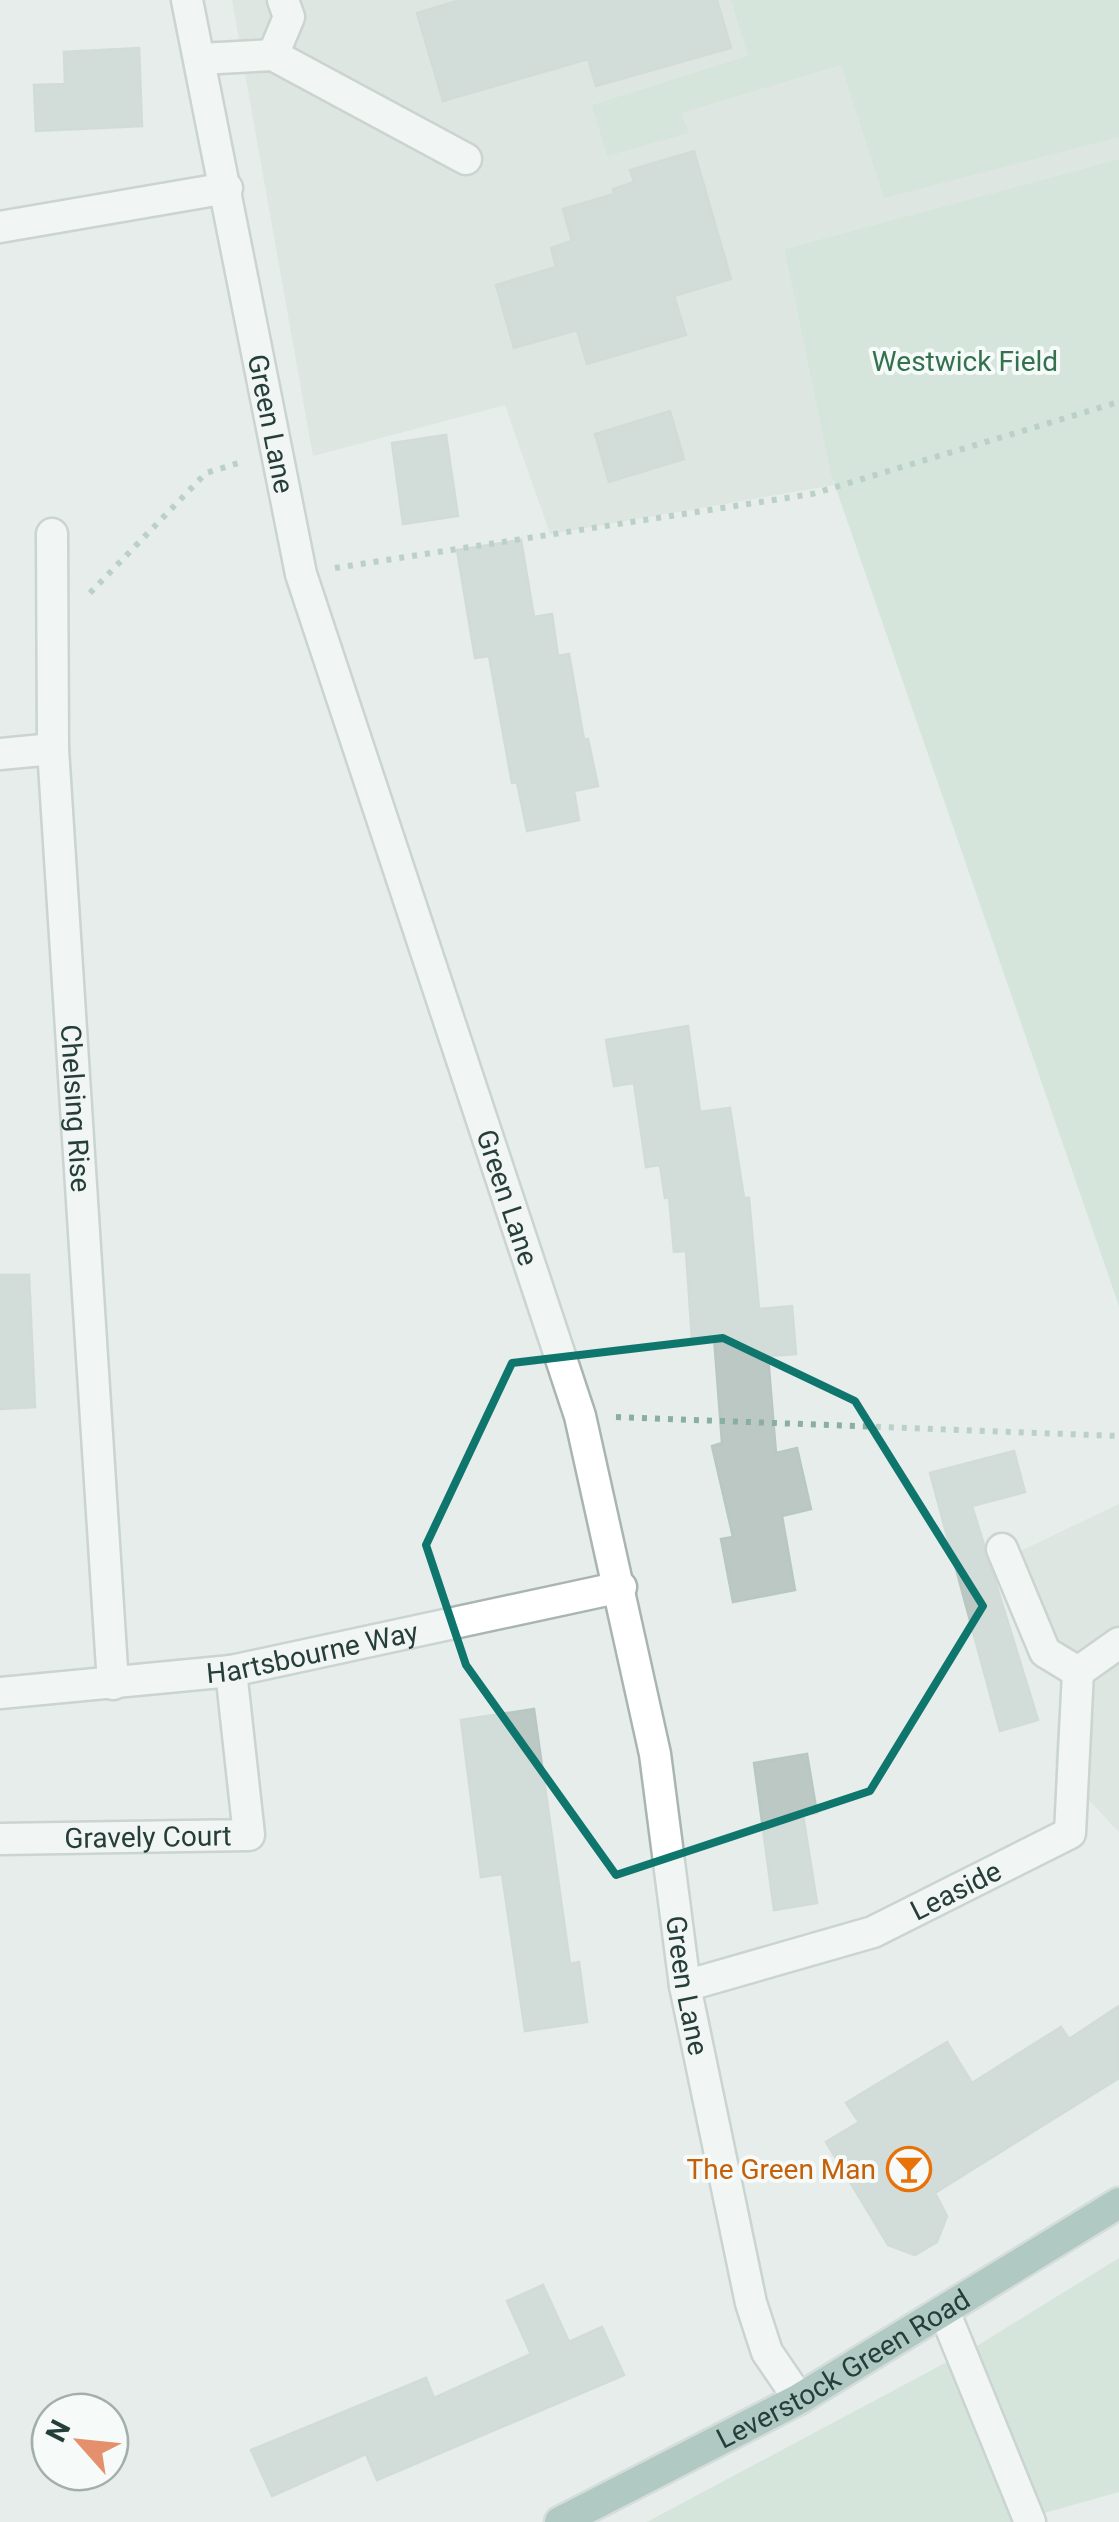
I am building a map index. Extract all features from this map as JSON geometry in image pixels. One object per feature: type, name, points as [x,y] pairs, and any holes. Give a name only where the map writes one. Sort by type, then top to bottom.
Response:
[{"type":"main road","name":"Leverstock Green Road","points":[[560,2522],[799,2399],[1119,2203]]},
{"type":"street","name":"Green Lane","points":[[187,0],[301,574],[580,1416],[621,1586],[655,1754],[685,1986],[751,2302],[767,2352],[799,2399]]},
{"type":"street","points":[[273,54],[288,17],[284,0]]},
{"type":"street","points":[[200,59],[273,54],[466,159]]},
{"type":"street","points":[[0,227],[226,188]]},
{"type":"street","name":"Chelsing Rise","points":[[52,534],[54,750],[113,1684]]},
{"type":"street","points":[[0,754],[54,750]]},
{"type":"street","points":[[1002,1549],[1045,1652],[1078,1672],[1119,1643]]},
{"type":"street","name":"Hartsbourne Way","points":[[0,1693],[231,1670],[621,1586]]},
{"type":"street","name":"Gravely Court","points":[[0,1840],[249,1835],[231,1670]]},
{"type":"street","name":"Leaside","points":[[685,1986],[873,1932],[1070,1832],[1078,1672]]},
{"type":"street","points":[[944,2310],[1030,2522]]},
{"type":"path","points":[[301,574],[812,494],[1119,402]]},
{"type":"path","points":[[54,630],[206,473],[277,452]]},
{"type":"path","points":[[580,1416],[1119,1436]]},
{"type":"highlighted area","points":[[723,1338],[855,1401],[983,1606],[870,1791],[616,1875],[466,1665],[426,1545],[512,1363]]},
{"type":"shaded area","points":[[232,0],[1119,0],[1119,159],[784,249],[834,485],[550,534],[505,405],[313,456]]},
{"type":"shaded area","points":[[1119,1504],[1119,1832],[1055,1764],[1063,1649],[1008,1557]]},
{"type":"green space","points":[[731,0],[1119,0],[1119,137],[884,198],[841,65],[681,113],[689,133],[607,156],[592,105],[748,56]]},
{"type":"green space","name":"Westwick Field","points":[[1119,159],[1119,1306],[831,474],[784,249]]},
{"type":"green space","points":[[1119,2258],[1119,2492],[1012,2522],[647,2522],[977,2346]]},
{"type":"building","points":[[460,0],[717,0],[731,48],[596,86],[588,59],[443,101],[417,13]]},
{"type":"building","points":[[139,48],[142,126],[36,131],[34,85],[65,84],[64,52]]},
{"type":"building","points":[[694,151],[731,279],[674,296],[686,335],[587,364],[577,330],[514,348],[496,285],[556,267],[551,248],[572,241],[563,209],[614,194],[613,189],[634,182],[630,170]]},
{"type":"building","points":[[670,411],[684,459],[609,482],[595,434]]},
{"type":"building","points":[[446,435],[458,516],[403,524],[392,443]]},
{"type":"building","points":[[521,540],[534,617],[552,614],[558,656],[569,654],[584,740],[588,739],[598,786],[574,791],[579,820],[527,831],[517,782],[512,783],[489,656],[475,658],[457,550]]},
{"type":"building","points":[[688,1026],[700,1112],[730,1108],[744,1198],[749,1198],[759,1309],[792,1306],[796,1354],[768,1356],[776,1453],[797,1448],[811,1509],[782,1516],[795,1590],[733,1602],[721,1539],[733,1537],[712,1446],[722,1443],[714,1337],[692,1339],[686,1251],[674,1252],[669,1197],[665,1198],[660,1165],[646,1167],[634,1083],[614,1086],[606,1040]]},
{"type":"building","points":[[0,1275],[29,1275],[35,1407],[0,1409]]},
{"type":"building","points":[[1014,1451],[1025,1492],[972,1506],[1038,1720],[1000,1731],[930,1473]]},
{"type":"building","points":[[534,1709],[570,1964],[579,1962],[587,2022],[525,2031],[502,1874],[481,1877],[461,1720]]},
{"type":"building","points":[[807,1754],[817,1813],[803,1815],[817,1903],[774,1910],[754,1763]]},
{"type":"building","name":"The Green Man","points":[[1119,2006],[1119,2078],[935,2193],[947,2216],[937,2242],[915,2255],[888,2245],[826,2142],[859,2122],[846,2103],[947,2042],[972,2083],[1061,2027],[1069,2039]]},
{"type":"building","points":[[543,2285],[569,2342],[602,2327],[624,2375],[377,2480],[366,2454],[272,2496],[251,2450],[426,2378],[434,2398],[531,2354],[507,2301]]},
{"type":"place","name":"The Green Man","points":[[909,2169]]}]
